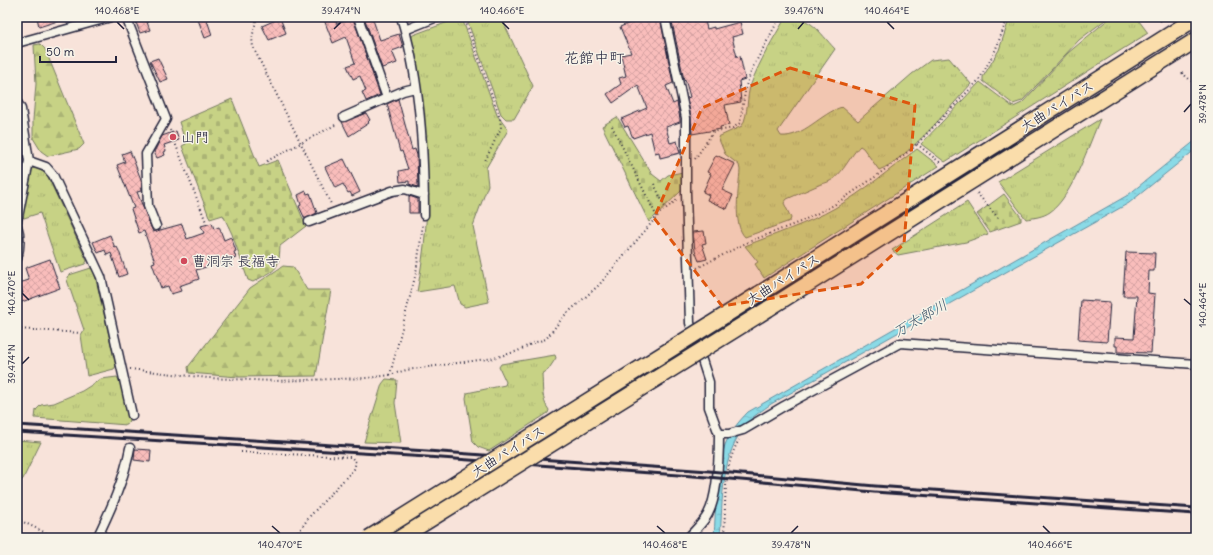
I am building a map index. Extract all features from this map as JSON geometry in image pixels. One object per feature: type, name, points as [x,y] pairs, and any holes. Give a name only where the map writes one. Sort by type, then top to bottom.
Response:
[{"type":"highway","name":"大曲バイパス","points":[[369,538],[759,294],[1194,30]]},
{"type":"highway","name":"大曲バイパス","points":[[400,538],[768,309],[1194,30]]},
{"type":"street","points":[[17,43],[111,17]]},
{"type":"street","points":[[126,17],[165,118],[146,154],[148,206],[156,226]]},
{"type":"street","points":[[358,17],[387,98]]},
{"type":"street","points":[[401,17],[405,30],[415,88],[424,166],[424,215]]},
{"type":"street","points":[[405,30],[437,17]]},
{"type":"street","points":[[664,17],[686,118],[686,194],[690,323],[709,382],[709,406],[719,434],[719,457],[713,499],[708,514],[688,538]]},
{"type":"street","points":[[344,117],[403,91],[415,88]]},
{"type":"street","points":[[17,102],[21,109],[29,161],[17,224],[20,233],[20,247],[17,259]]},
{"type":"street","points":[[29,161],[46,167],[53,175],[101,277],[132,415]]},
{"type":"street","points":[[309,222],[392,191],[405,190],[424,195]]},
{"type":"street","points":[[719,434],[729,434],[745,429],[900,343],[1196,364]]},
{"type":"street","points":[[97,538],[117,497],[130,448]]},
{"type":"path","points":[[258,17],[252,38],[253,47],[335,213]]},
{"type":"path","points":[[464,17],[500,118],[501,128],[484,160]]},
{"type":"path","points":[[686,174],[713,132],[733,128],[740,123],[746,86],[752,69],[780,17]]},
{"type":"path","points":[[688,272],[748,242],[800,222],[834,205],[876,177],[917,144],[978,80],[995,51],[1008,17]]},
{"type":"path","points":[[1160,21],[1164,17]]},
{"type":"path","points":[[1182,73],[1196,85]]},
{"type":"path","points":[[267,161],[339,123],[344,117]]},
{"type":"path","points":[[165,118],[206,222]]},
{"type":"path","points":[[612,126],[657,217]]},
{"type":"path","points":[[917,144],[942,164]]},
{"type":"path","points":[[654,184],[666,209]]},
{"type":"path","points":[[977,193],[998,218]]},
{"type":"path","points":[[121,368],[208,378],[274,381],[368,378],[390,375],[406,370],[494,358],[518,351],[533,343],[546,339],[564,316],[599,285],[657,217],[686,194]]},
{"type":"path","points":[[390,375],[416,273],[424,215]]},
{"type":"path","points":[[17,329],[80,333]]},
{"type":"path","points":[[724,538],[729,466],[734,449],[745,429]]},
{"type":"path","points":[[241,452],[351,457],[356,462],[354,469],[310,516],[294,538]]},
{"type":"path","points":[[17,519],[56,538]]},
{"type":"highlighted area","points":[[790,68],[915,105],[904,244],[861,284],[722,306],[654,218],[702,108]]},
{"type":"green space","points":[[466,17],[501,17],[533,86],[514,119],[506,119],[501,114]]},
{"type":"green space","points":[[786,17],[802,19],[808,22],[819,31],[835,49],[778,131],[781,136],[789,136],[797,133],[827,114],[842,107],[858,121],[912,74],[931,60],[949,58],[971,84],[928,132],[903,155],[890,164],[879,170],[860,146],[834,179],[787,199],[784,203],[791,218],[790,221],[745,237],[741,231],[737,215],[739,165],[725,154],[718,137],[742,126],[746,116],[749,89],[758,66]]},
{"type":"green space","points":[[1010,17],[1109,17],[1079,40],[1022,101],[1013,104],[983,81],[983,77],[999,50]]},
{"type":"green space","points":[[1111,17],[1136,17],[1148,33],[945,162],[921,144],[980,82],[1013,107],[1022,103],[1068,53]]},
{"type":"green space","points":[[459,18],[463,21],[497,115],[508,130],[486,168],[488,185],[473,226],[489,302],[465,307],[460,304],[455,286],[417,292],[426,227],[427,162],[411,38],[413,35]]},
{"type":"green space","points":[[40,44],[45,49],[84,144],[79,149],[48,156],[41,151],[33,138],[36,84],[34,45]]},
{"type":"green space","points":[[232,99],[259,167],[278,160],[306,226],[280,246],[277,266],[271,272],[253,282],[248,280],[232,234],[223,215],[210,219],[182,146],[186,144],[179,122]]},
{"type":"green space","points":[[617,117],[652,174],[661,181],[668,175],[683,172],[684,183],[681,191],[649,222],[602,126]]},
{"type":"green space","points":[[1100,119],[1073,183],[1066,195],[1058,205],[1047,214],[1026,219],[998,182]]},
{"type":"green space","points":[[17,130],[19,130],[21,138],[22,153],[17,191]]},
{"type":"green space","points":[[917,149],[939,166],[764,278],[755,264],[758,262],[745,246],[802,224],[835,208],[867,187]]},
{"type":"green space","points":[[36,167],[47,175],[87,261],[85,264],[60,272],[40,213],[24,218],[22,216],[31,169]]},
{"type":"green space","points":[[1004,194],[1021,217],[1021,221],[990,232],[977,214]]},
{"type":"green space","points":[[967,202],[988,234],[966,242],[898,255],[892,250]]},
{"type":"green space","points":[[283,266],[293,267],[307,290],[331,290],[316,376],[238,377],[189,373],[188,367],[250,288]]},
{"type":"green space","points":[[91,268],[94,271],[116,366],[114,369],[87,376],[81,335],[84,330],[67,280],[69,275]]},
{"type":"green space","points":[[555,355],[556,358],[548,370],[542,374],[544,397],[546,406],[549,410],[548,413],[489,451],[478,447],[473,442],[466,398],[467,393],[505,385],[506,382],[499,367],[501,364]]},
{"type":"green space","points":[[117,377],[120,382],[129,420],[127,425],[35,418],[36,410],[41,405],[54,403],[82,391],[101,379]]},
{"type":"green space","points":[[386,379],[397,380],[395,403],[401,443],[364,442],[382,384]]},
{"type":"green space","points":[[17,440],[41,442],[23,479],[20,482],[17,481]]},
{"type":"water","name":"万太郎川","points":[[1196,140],[1196,149],[1129,203],[771,404],[752,418],[738,436],[727,464],[724,478],[720,538],[714,538],[716,491],[722,456],[729,436],[748,412],[1128,195]]},
{"type":"building","points":[[37,17],[64,17],[64,19],[39,27]]},
{"type":"building","points":[[134,17],[145,17],[150,30],[140,33]]},
{"type":"building","points":[[197,17],[206,17],[212,35],[205,38]]},
{"type":"building","points":[[323,17],[334,17],[337,24],[353,18],[380,95],[366,101],[362,92],[366,91],[360,76],[353,79],[347,66],[355,63],[346,37],[333,43]]},
{"type":"building","points":[[364,17],[372,17],[380,40],[399,34],[403,47],[392,51],[397,63],[382,68]]},
{"type":"building","points":[[631,17],[660,17],[673,83],[666,86],[673,104],[677,102],[680,119],[680,122],[666,127],[670,143],[677,141],[680,153],[660,158],[659,152],[655,153],[650,132],[633,138],[628,126],[625,127],[621,119],[647,108],[638,85],[613,103],[607,94],[621,84],[619,78],[626,76],[621,55],[631,53],[620,27],[632,22]]},
{"type":"building","points":[[671,17],[704,17],[707,29],[714,27],[714,29],[740,22],[743,34],[732,37],[737,57],[740,56],[745,79],[739,81],[741,102],[725,105],[729,125],[720,127],[721,129],[692,134],[691,117],[687,98],[690,97],[685,79],[684,80]]},
{"type":"building","points":[[280,18],[286,33],[269,40],[262,26]]},
{"type":"building","points":[[158,58],[168,79],[160,82],[150,61]]},
{"type":"building","points":[[398,99],[412,150],[415,149],[417,155],[418,187],[409,184],[409,181],[400,182],[399,171],[408,169],[402,151],[400,152],[387,104]]},
{"type":"building","points":[[366,113],[370,120],[368,122],[369,123],[349,136],[342,122]]},
{"type":"building","points":[[176,131],[179,140],[164,145],[166,151],[164,152],[165,155],[157,158],[154,152],[162,136]]},
{"type":"building","name":"曹洞宗 長福寺","points":[[130,151],[142,182],[141,191],[137,192],[153,232],[182,224],[187,239],[204,233],[201,226],[212,223],[214,229],[219,227],[224,240],[231,237],[236,251],[234,252],[236,258],[196,270],[199,279],[179,286],[181,291],[171,294],[168,286],[161,288],[152,263],[155,262],[144,231],[139,233],[131,209],[134,208],[117,165],[125,162],[122,154]]},
{"type":"building","points":[[716,155],[735,164],[722,190],[733,195],[727,209],[707,200],[709,195],[703,192],[711,174],[707,172]]},
{"type":"building","points":[[344,159],[360,192],[352,196],[350,192],[348,193],[343,184],[335,188],[325,167]]},
{"type":"building","points":[[306,191],[307,194],[310,193],[317,213],[305,219],[299,206],[301,205],[298,195]]},
{"type":"building","points":[[409,196],[418,199],[418,213],[409,213]]},
{"type":"building","points":[[704,231],[706,243],[702,244],[707,259],[699,261],[695,251],[693,232]]},
{"type":"building","points":[[110,235],[115,248],[117,247],[119,251],[127,274],[119,277],[111,253],[107,255],[105,250],[98,253],[93,242]]},
{"type":"building","points":[[1126,252],[1155,253],[1154,271],[1149,271],[1148,293],[1155,294],[1151,353],[1117,352],[1117,346],[1115,346],[1115,337],[1134,338],[1137,296],[1123,296]]},
{"type":"building","points":[[50,259],[60,288],[19,303],[17,295],[23,293],[19,283],[29,280],[25,268]]},
{"type":"building","points":[[1081,300],[1110,302],[1107,342],[1078,340]]},
{"type":"building","points":[[135,449],[151,450],[150,462],[134,460]]},
{"type":"railway","points":[[17,425],[427,451],[709,471],[875,486],[1196,508]]},
{"type":"railway","points":[[17,432],[427,457],[707,477],[874,492],[1196,514]]},
{"type":"place","name":"山門","points":[[173,137]]},
{"type":"place","name":"曹洞宗 長福寺","points":[[184,261]]},
{"type":"district","name":"花館中町","points":[[594,57]]}]
